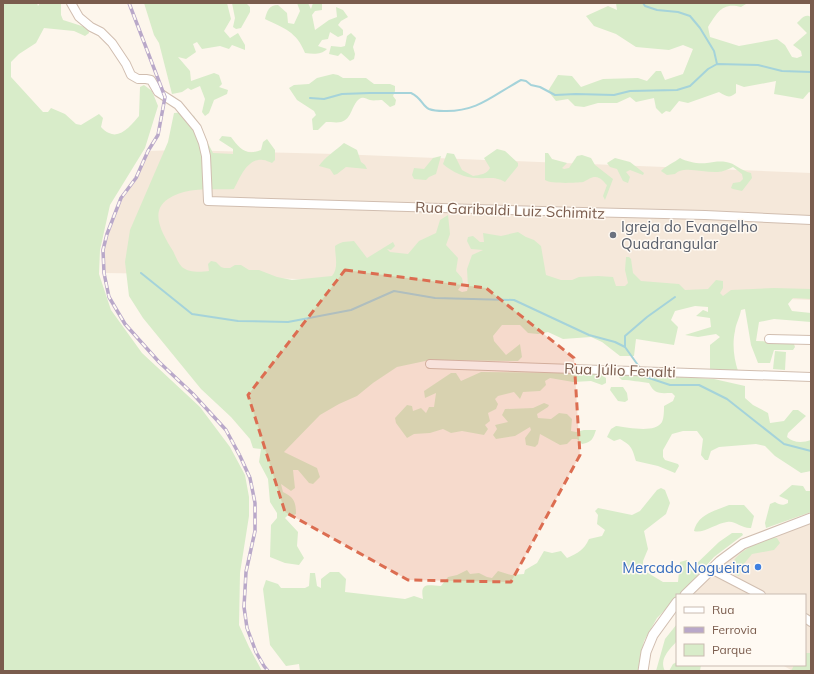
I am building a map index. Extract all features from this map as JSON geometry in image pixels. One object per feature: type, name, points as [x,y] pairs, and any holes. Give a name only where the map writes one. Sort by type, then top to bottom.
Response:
[{"type":"street","name":"Rua Garibaldi Luiz Schimitz","points":[[71,3],[79,17],[91,27],[101,32],[112,43],[126,64],[131,76],[138,79],[151,80],[158,92],[178,105],[197,128],[206,156],[208,201],[705,215],[811,220]]},
{"type":"street","points":[[769,339],[811,340]]},
{"type":"street","name":"Rua Júlio Fenalti","points":[[430,364],[811,377]]},
{"type":"street","points":[[686,594],[720,561],[743,544],[811,518]]},
{"type":"street","points":[[711,569],[758,594]]},
{"type":"street","points":[[643,671],[646,652],[653,635],[676,603]]},
{"type":"highlighted area","points":[[345,270],[486,288],[574,358],[580,455],[511,582],[408,580],[285,512],[248,395]]},
{"type":"shaded area","points":[[178,150],[337,154],[811,173],[811,300],[171,274],[104,273],[103,250],[107,234],[121,198],[136,178],[148,151]]},
{"type":"shaded area","points":[[811,518],[811,671],[793,671],[784,666],[806,666],[806,594],[686,594],[743,544]]},
{"type":"green space","points":[[3,3],[37,3],[38,6],[40,3],[61,3],[61,15],[63,20],[88,28],[89,33],[85,36],[74,31],[44,28],[36,43],[19,54],[11,62],[11,77],[43,112],[48,112],[51,108],[65,114],[76,124],[81,125],[99,114],[103,118],[101,127],[107,132],[118,134],[126,130],[139,116],[140,87],[144,85],[152,91],[158,106],[145,148],[110,205],[100,250],[99,274],[111,310],[142,353],[200,407],[230,447],[245,475],[249,497],[249,516],[240,573],[239,625],[262,671],[3,671]]},
{"type":"green space","points":[[144,3],[227,3],[231,19],[224,31],[230,38],[238,33],[245,45],[245,50],[232,45],[229,49],[220,46],[202,49],[197,42],[193,44],[196,52],[186,59],[178,57],[190,71],[191,81],[214,73],[219,75],[222,84],[219,87],[228,90],[227,94],[214,100],[209,113],[205,116],[202,112],[205,99],[200,86],[191,90],[188,88],[182,92],[172,94],[159,43],[154,35]]},
{"type":"green space","points":[[232,3],[246,3],[250,7],[250,12],[241,28],[236,29],[233,27],[235,18]]},
{"type":"green space","points":[[297,3],[308,3],[311,9],[313,3],[322,3],[322,10],[315,11],[312,15],[315,30],[329,20],[337,17],[336,7],[343,10],[348,17],[341,21],[338,25],[343,30],[343,35],[338,37],[330,32],[328,39],[322,40],[318,46],[327,49],[325,51],[314,54],[305,53],[294,35],[284,28],[265,19],[269,9],[272,6],[278,5],[287,13],[288,23],[294,24],[300,11]]},
{"type":"green space","points":[[616,3],[744,3],[746,4],[741,7],[725,7],[717,13],[708,27],[710,37],[739,46],[777,39],[785,45],[792,57],[797,58],[802,56],[801,51],[793,45],[807,33],[797,23],[803,17],[809,16],[811,17],[811,93],[809,92],[803,99],[774,94],[776,81],[744,87],[736,84],[736,93],[731,96],[726,96],[719,92],[688,103],[679,101],[670,112],[666,111],[662,114],[656,108],[654,98],[636,102],[630,97],[617,103],[598,103],[584,107],[575,106],[568,99],[556,101],[548,91],[558,75],[572,76],[581,87],[603,79],[638,78],[647,81],[656,71],[661,71],[665,80],[683,74],[693,49],[683,45],[669,50],[636,47],[616,34],[594,26],[586,16],[608,6],[617,10]]},
{"type":"green space","points":[[351,33],[356,38],[353,47],[355,54],[354,59],[350,61],[341,53],[338,56],[329,54],[331,46],[345,46],[347,36]]},
{"type":"green space","points":[[333,74],[343,78],[366,78],[374,84],[390,84],[395,86],[393,96],[396,100],[395,105],[390,107],[382,100],[361,98],[355,103],[348,118],[345,120],[339,122],[326,122],[318,130],[313,130],[312,119],[316,115],[314,111],[297,100],[289,88],[294,85],[309,84],[317,78]]},
{"type":"green space","points":[[186,112],[194,116],[213,153],[233,154],[233,149],[219,140],[222,136],[231,137],[240,148],[247,152],[256,152],[261,150],[263,142],[267,139],[275,150],[275,160],[272,163],[257,160],[248,165],[234,189],[191,190],[175,195],[162,204],[158,217],[162,231],[179,263],[185,269],[199,272],[209,271],[208,264],[211,261],[216,262],[224,268],[241,265],[249,270],[259,270],[277,277],[292,280],[332,276],[336,266],[335,246],[338,244],[354,241],[367,258],[393,242],[395,246],[391,250],[387,249],[390,252],[408,254],[419,241],[436,233],[440,220],[448,215],[450,234],[446,245],[458,258],[456,271],[462,278],[463,283],[458,290],[462,292],[467,291],[467,269],[472,255],[483,250],[471,249],[467,241],[468,237],[473,236],[480,242],[484,242],[483,233],[501,236],[518,232],[534,240],[541,246],[546,275],[561,280],[572,280],[579,277],[613,277],[616,286],[625,286],[628,283],[625,270],[626,257],[629,257],[631,259],[633,273],[641,281],[679,284],[685,290],[708,289],[716,280],[723,281],[723,288],[720,293],[723,296],[731,290],[774,288],[811,289],[811,299],[793,298],[788,304],[792,311],[811,313],[811,322],[774,319],[759,322],[756,341],[790,342],[794,344],[795,347],[793,350],[774,350],[770,363],[758,363],[751,345],[745,309],[741,310],[734,341],[738,371],[710,372],[710,345],[720,337],[716,334],[698,337],[685,335],[711,327],[710,318],[696,316],[703,310],[708,312],[708,307],[695,306],[675,311],[671,320],[678,327],[674,345],[636,339],[634,356],[620,356],[602,342],[591,337],[563,339],[548,332],[538,334],[528,333],[520,325],[502,325],[493,336],[494,341],[506,355],[520,344],[522,357],[518,361],[430,360],[397,367],[357,396],[320,415],[284,452],[317,468],[320,477],[313,484],[309,483],[298,470],[293,470],[295,488],[291,491],[281,484],[283,492],[294,500],[296,506],[296,514],[292,516],[288,515],[285,518],[298,532],[297,546],[304,558],[299,565],[285,563],[270,557],[271,525],[277,518],[277,513],[270,502],[268,479],[259,462],[261,449],[253,448],[250,439],[231,417],[201,389],[143,318],[129,296],[125,262],[130,230],[168,142],[174,113]]},
{"type":"green space","points":[[344,143],[357,150],[361,162],[367,169],[346,167],[334,175],[330,169],[319,166],[327,157]]},
{"type":"green space","points":[[497,149],[505,151],[518,163],[518,166],[505,182],[494,178],[472,178],[463,176],[450,170],[443,164],[447,153],[454,154],[462,170],[473,176],[481,175],[487,172],[490,168],[484,158]]},
{"type":"green space","points":[[545,153],[548,153],[552,159],[567,163],[562,168],[564,169],[569,168],[577,156],[582,155],[591,158],[595,165],[613,179],[605,200],[603,196],[607,185],[598,177],[593,177],[583,182],[575,183],[558,183],[545,180]]},
{"type":"green space","points":[[441,156],[436,174],[426,180],[414,179],[412,175],[414,168],[424,169],[433,158]]},
{"type":"green space","points":[[615,158],[630,162],[644,173],[643,175],[630,170],[626,172],[630,177],[628,183],[623,181],[617,169],[610,167],[607,163]]},
{"type":"green space","points":[[680,158],[696,163],[729,163],[751,173],[752,178],[742,191],[731,188],[733,183],[740,182],[743,179],[742,174],[733,167],[720,172],[683,170],[675,174],[667,175],[661,171]]},
{"type":"green space","points":[[775,351],[786,352],[785,370],[773,369]]},
{"type":"green space","points":[[481,372],[598,373],[606,378],[606,383],[602,385],[591,381],[573,382],[550,378],[545,381],[546,385],[540,391],[523,392],[520,399],[514,392],[498,396],[495,399],[498,404],[496,409],[488,413],[490,421],[485,425],[488,429],[484,435],[462,431],[451,433],[443,429],[430,433],[414,434],[407,438],[396,423],[395,418],[407,405],[412,406],[413,411],[421,408],[426,413],[429,407],[434,407],[436,393],[425,398],[424,391],[451,373],[456,373],[461,381]]},
{"type":"green space","points":[[621,375],[649,375],[714,379],[745,386],[745,398],[753,405],[768,413],[770,423],[784,421],[793,410],[798,410],[806,416],[788,433],[787,437],[798,442],[811,440],[811,471],[801,473],[775,456],[765,446],[756,444],[719,447],[711,451],[708,460],[705,460],[701,455],[703,439],[697,431],[683,431],[672,434],[663,450],[663,457],[665,460],[678,464],[679,466],[675,473],[658,466],[636,461],[632,450],[627,444],[620,439],[614,441],[607,437],[611,429],[616,426],[647,429],[658,426],[663,420],[664,406],[673,401],[675,396],[672,393],[661,393],[653,390],[649,383],[622,380],[619,377]]},
{"type":"green space","points":[[611,387],[623,387],[627,393],[628,400],[625,402],[618,401],[610,390]]},
{"type":"green space","points":[[544,403],[549,405],[537,414],[538,418],[551,419],[559,413],[567,414],[572,419],[571,431],[596,430],[592,440],[582,444],[577,439],[572,439],[567,444],[560,445],[540,434],[538,444],[535,447],[526,445],[525,438],[531,430],[530,427],[515,436],[496,439],[493,435],[497,429],[495,425],[508,422],[502,415],[505,409],[533,408]]},
{"type":"green space","points":[[792,485],[803,486],[806,491],[811,491],[811,512],[766,528],[765,523],[770,504],[775,502],[785,505],[788,503],[788,500],[779,496]]},
{"type":"green space","points":[[661,488],[665,490],[670,503],[666,514],[644,531],[648,549],[643,561],[643,570],[663,582],[678,582],[680,562],[687,560],[690,567],[694,566],[719,542],[732,533],[742,533],[743,535],[714,557],[681,594],[676,594],[676,599],[657,618],[644,641],[638,671],[300,671],[299,664],[286,666],[270,645],[263,589],[266,580],[278,584],[281,588],[305,588],[309,586],[310,573],[315,573],[317,586],[321,588],[321,579],[330,572],[339,572],[346,579],[345,592],[405,599],[414,596],[423,599],[422,594],[424,587],[428,585],[441,586],[448,577],[457,575],[467,570],[470,574],[479,573],[492,578],[498,571],[511,575],[524,574],[525,570],[537,563],[544,551],[552,553],[561,551],[567,558],[583,549],[589,539],[602,536],[605,530],[597,524],[598,515],[595,511],[598,508],[632,515],[640,511],[657,490]]},
{"type":"green space","points":[[729,505],[744,505],[754,516],[751,528],[730,522],[698,532],[694,531],[696,525],[703,517],[713,511]]},
{"type":"green space","points":[[772,537],[777,538],[780,543],[774,550],[752,554],[743,565],[739,576],[730,572],[731,566],[740,554],[760,542]]},
{"type":"green space","points":[[676,625],[676,642],[668,651],[664,659],[663,667],[665,671],[656,671],[665,639]]},
{"type":"green space","points":[[806,653],[811,653],[811,671],[791,671],[794,666],[806,666]]},
{"type":"green space","points":[[676,662],[676,666],[701,666],[700,671],[669,671],[673,664]]},
{"type":"waterway","points":[[643,3],[645,6],[657,10],[678,12],[690,16],[700,28],[714,51],[717,64]]},
{"type":"waterway","points":[[310,98],[324,99],[342,94],[411,93],[429,109],[439,111],[456,111],[485,102],[521,80],[526,81],[531,85],[540,87],[555,95],[614,95],[630,91],[677,90],[690,86],[708,69],[717,64],[758,65],[782,71],[811,72]]},
{"type":"waterway","points":[[141,273],[192,314],[238,321],[288,322],[351,310],[394,291],[435,298],[514,300],[589,335],[615,342],[625,347]]},
{"type":"waterway","points":[[640,368],[625,347],[625,336],[647,317],[675,297]]},
{"type":"waterway","points":[[644,373],[646,377],[670,385],[699,385],[727,399],[784,444],[811,451]]},
{"type":"railway","points":[[129,3],[165,97],[158,135],[148,151],[136,178],[121,198],[107,234],[103,250],[104,273],[109,297],[125,324],[159,362],[193,394],[226,430],[250,478],[255,503],[255,531],[246,572],[244,607],[247,628],[256,652],[268,671]]},
{"type":"place","name":"Igreja do Evangelho Quadrangular","points":[[613,235]]},
{"type":"place","name":"Mercado Nogueira","points":[[758,567]]}]
